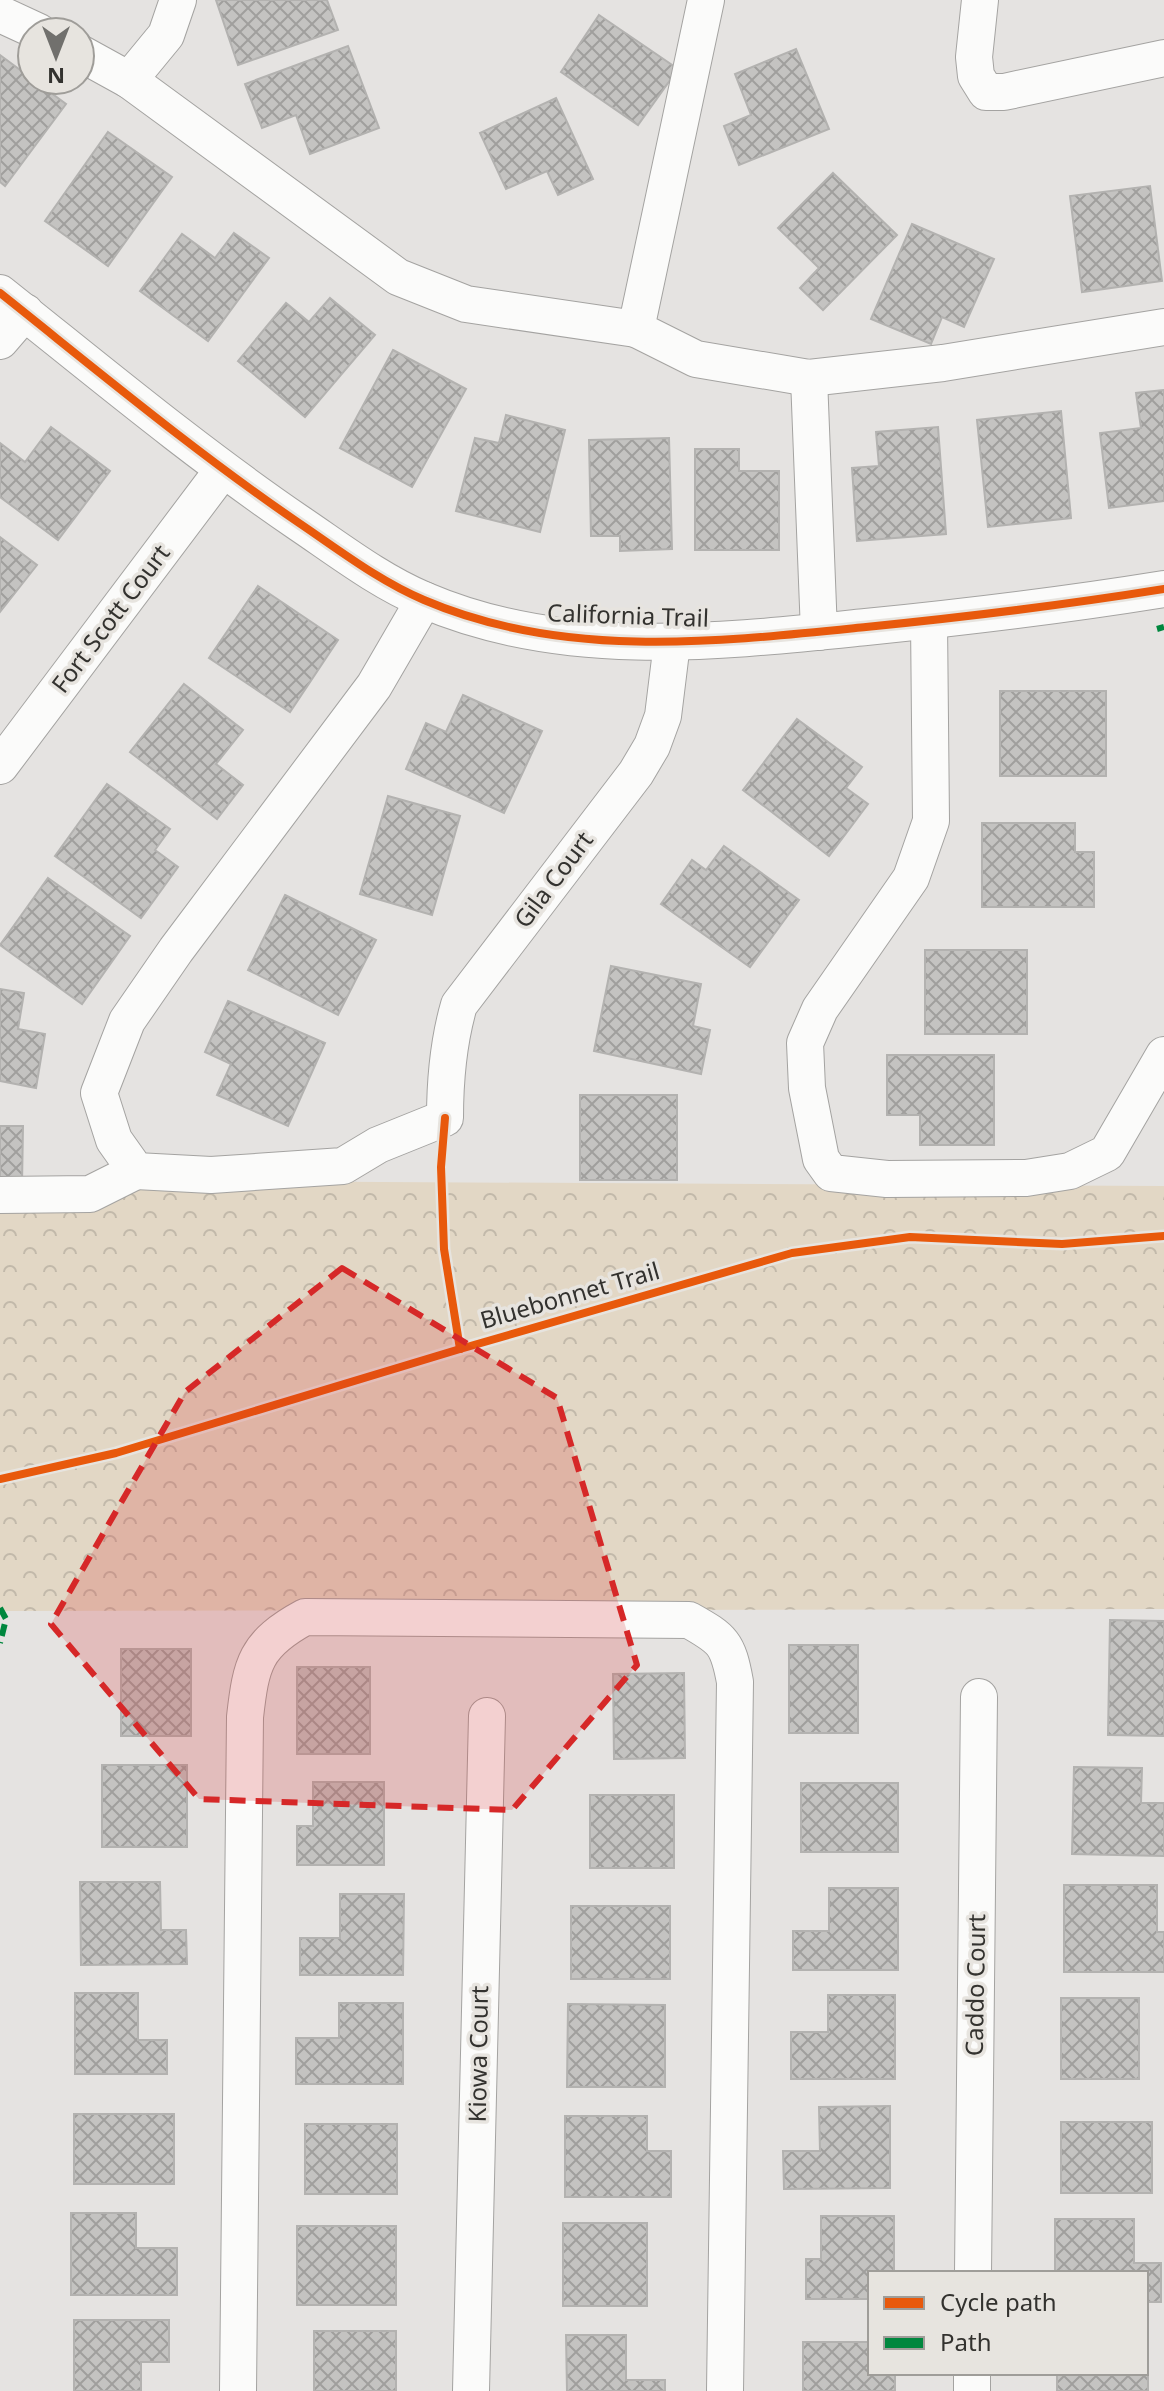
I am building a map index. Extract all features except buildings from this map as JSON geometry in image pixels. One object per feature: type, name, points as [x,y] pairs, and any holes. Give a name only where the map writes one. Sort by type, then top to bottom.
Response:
[{"type":"street","points":[[129,80],[166,35],[178,0]]},
{"type":"street","points":[[636,329],[706,0]]},
{"type":"street","points":[[980,0],[974,57],[976,76],[986,92],[1004,92],[1164,58]]},
{"type":"street","points":[[96,62],[129,80],[398,277],[466,304],[636,329],[696,359],[809,378],[943,363],[1164,327]]},
{"type":"street","points":[[0,341],[12,303]]},
{"type":"street","name":"California Trail","points":[[12,303],[222,471],[364,567],[424,600],[497,624],[551,636],[672,643],[1037,610],[1164,589]]},
{"type":"street","points":[[809,378],[819,632]]},
{"type":"street","name":"Fort Scott Court","points":[[0,766],[222,471]]},
{"type":"street","points":[[0,1195],[90,1194],[136,1171],[114,1140],[99,1093],[127,1021],[176,950],[374,686],[424,600]]},
{"type":"street","points":[[929,621],[931,821],[911,878],[820,1009],[805,1043],[807,1088],[821,1159],[831,1173],[887,1179],[1026,1178],[1070,1171],[1107,1153],[1164,1055]]},
{"type":"street","name":"Gila Court","points":[[136,1171],[211,1175],[343,1166],[378,1145],[445,1118],[450,1035],[459,1005],[636,773],[652,746],[663,716],[672,643]]},
{"type":"street","points":[[238,2391],[245,1717],[250,1675],[263,1648],[284,1628],[305,1617],[320,1617],[689,1620],[718,1636],[730,1656],[735,1682],[725,2391]]},
{"type":"street","name":"Caddo Court","points":[[973,2271],[979,1697]]},
{"type":"street","name":"Kiowa Court","points":[[471,2391],[487,1716]]},
{"type":"highlighted area","points":[[342,1268],[557,1398],[637,1665],[512,1810],[199,1799],[51,1624],[185,1392]]},
{"type":"green space","points":[[0,1180],[1164,1186],[1164,1609],[0,1611]]},
{"type":"marked path","points":[[1157,629],[1164,627]]},
{"type":"marked path","points":[[0,1608],[6,1619],[0,1643]]},
{"type":"cycle path","points":[[0,293],[185,440],[344,554],[407,592],[477,619],[531,632],[587,639],[698,641],[941,619],[1164,589]]},
{"type":"cycle path","points":[[445,1118],[441,1167],[444,1249],[460,1349]]},
{"type":"cycle path","name":"Bluebonnet Trail","points":[[0,1479],[116,1453],[792,1253],[910,1237],[1062,1244],[1164,1236]]}]
